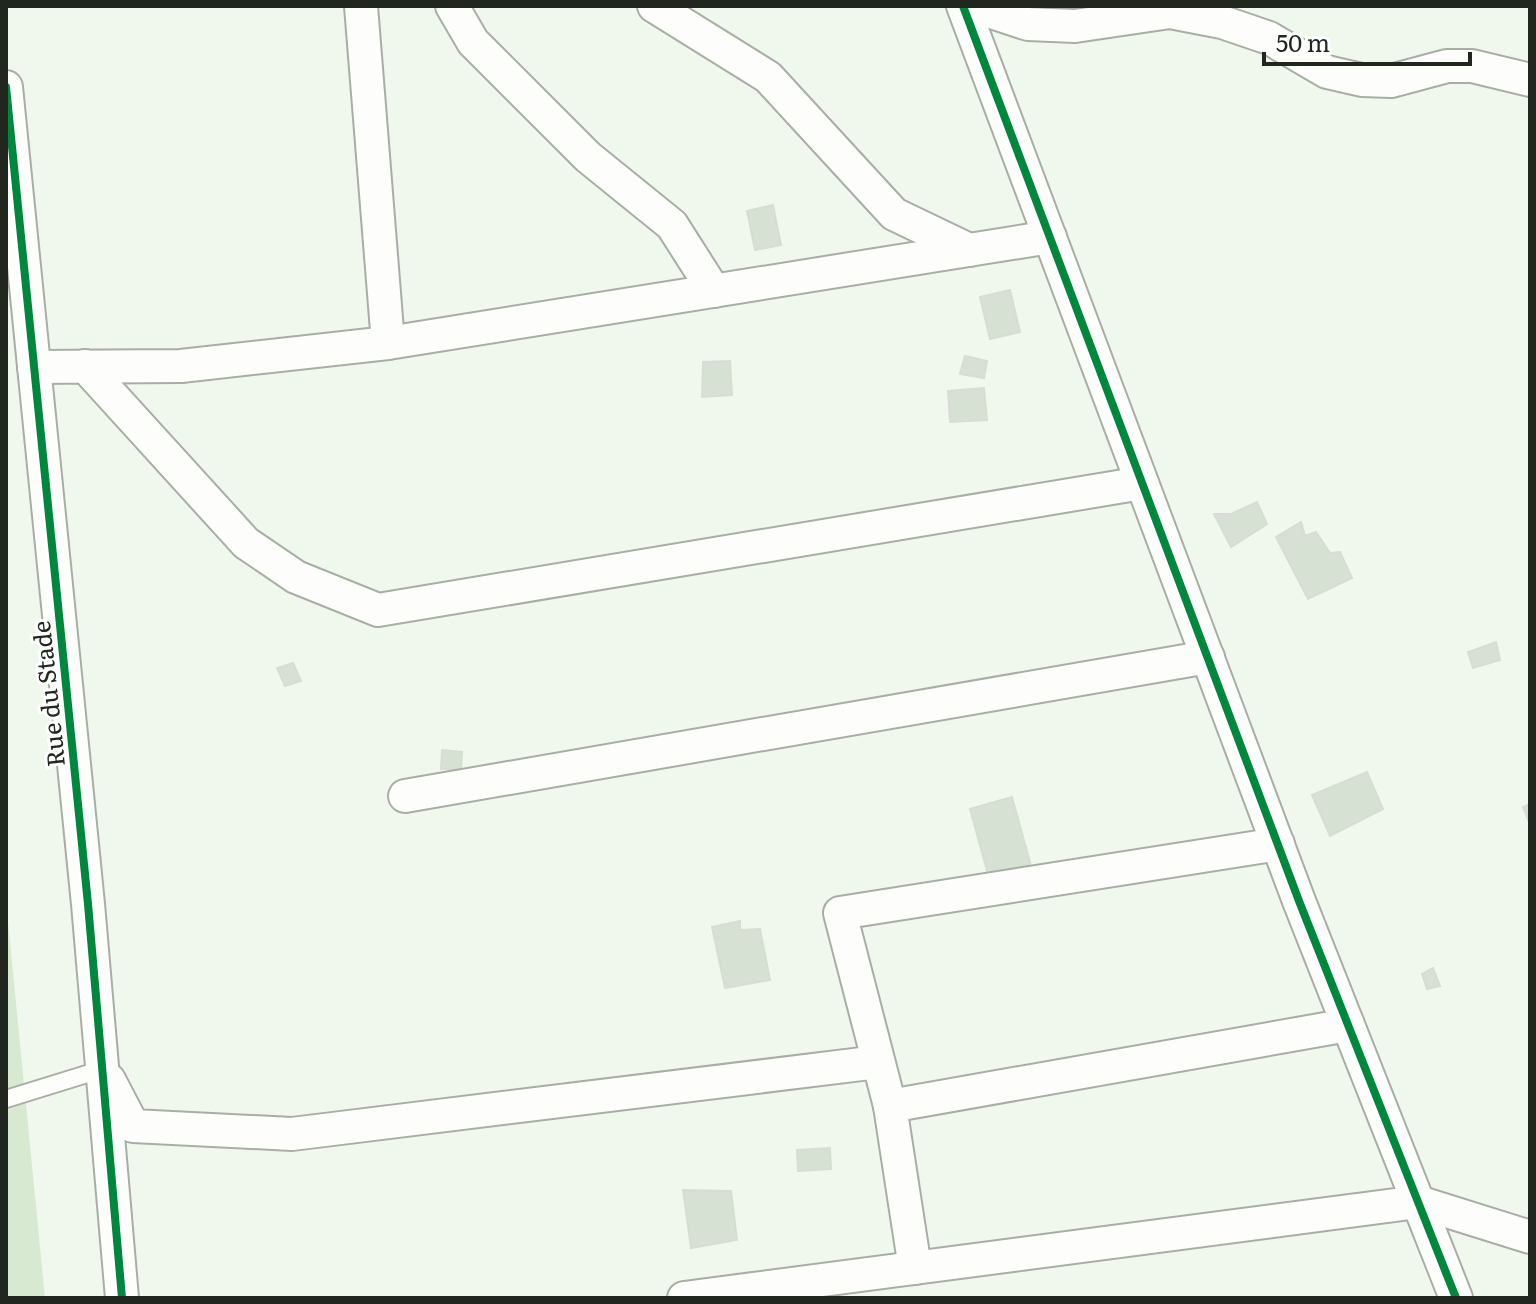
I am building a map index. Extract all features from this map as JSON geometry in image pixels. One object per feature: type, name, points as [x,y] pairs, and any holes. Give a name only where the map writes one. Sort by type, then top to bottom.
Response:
[{"type":"street","points":[[361,6],[388,343]]},
{"type":"street","points":[[452,6],[473,42],[588,157],[672,225],[714,291]]},
{"type":"street","points":[[654,6],[768,77],[894,214],[969,250]]},
{"type":"street","points":[[963,6],[1278,844],[1456,1298]]},
{"type":"street","points":[[973,6],[1028,24],[1075,26],[1170,12],[1222,22],[1269,38],[1327,72],[1362,80],[1391,81],[1447,66],[1472,66],[1530,80]]},
{"type":"street","name":"Rue du Stade","points":[[6,87],[103,1069],[122,1298]]},
{"type":"street","points":[[34,367],[181,366],[388,343],[1050,237]]},
{"type":"street","points":[[85,366],[246,543],[296,577],[378,610],[1142,483]]},
{"type":"street","points":[[405,796],[1208,657]]},
{"type":"street","points":[[915,1268],[890,1106],[840,913],[1278,844]]},
{"type":"street","points":[[890,1106],[1348,1025]]},
{"type":"street","points":[[103,1069],[133,1126],[292,1134],[878,1062]]},
{"type":"street","points":[[684,1298],[1418,1202],[1530,1237]]},
{"type":"lane","points":[[6,1099],[103,1069]]},
{"type":"green space","points":[[6,901],[45,1298],[6,1298]]},
{"type":"building","points":[[773,205],[781,245],[755,250],[747,211]]},
{"type":"building","points":[[1010,290],[1020,332],[990,339],[980,297]]},
{"type":"building","points":[[965,356],[987,361],[984,378],[960,374]]},
{"type":"building","points":[[730,361],[732,395],[702,397],[703,362]]},
{"type":"building","points":[[984,388],[987,420],[950,422],[948,391]]},
{"type":"building","points":[[1257,502],[1267,524],[1231,547],[1214,514],[1231,514]]},
{"type":"building","points":[[1301,522],[1305,536],[1316,532],[1330,553],[1340,552],[1352,578],[1308,599],[1276,537]]},
{"type":"building","points":[[1496,642],[1500,660],[1473,668],[1468,652]]},
{"type":"building","points":[[293,663],[301,681],[285,686],[277,668]]},
{"type":"building","points":[[442,750],[462,752],[461,769],[441,769]]},
{"type":"building","points":[[1367,772],[1383,809],[1330,836],[1312,795]]},
{"type":"building","points":[[1012,797],[1031,866],[989,878],[970,809]]},
{"type":"building","points":[[1530,804],[1530,822],[1529,822],[1523,807]]},
{"type":"building","points":[[740,921],[740,930],[760,929],[770,980],[725,988],[712,927]]},
{"type":"building","points":[[1433,968],[1440,986],[1427,989],[1422,974]]},
{"type":"building","points":[[830,1148],[831,1169],[798,1171],[797,1150]]},
{"type":"building","points":[[683,1190],[731,1191],[737,1240],[691,1248]]},
{"type":"cycle path","points":[[963,6],[1299,901],[1456,1298]]},
{"type":"cycle path","points":[[6,87],[88,904],[122,1298]]}]
